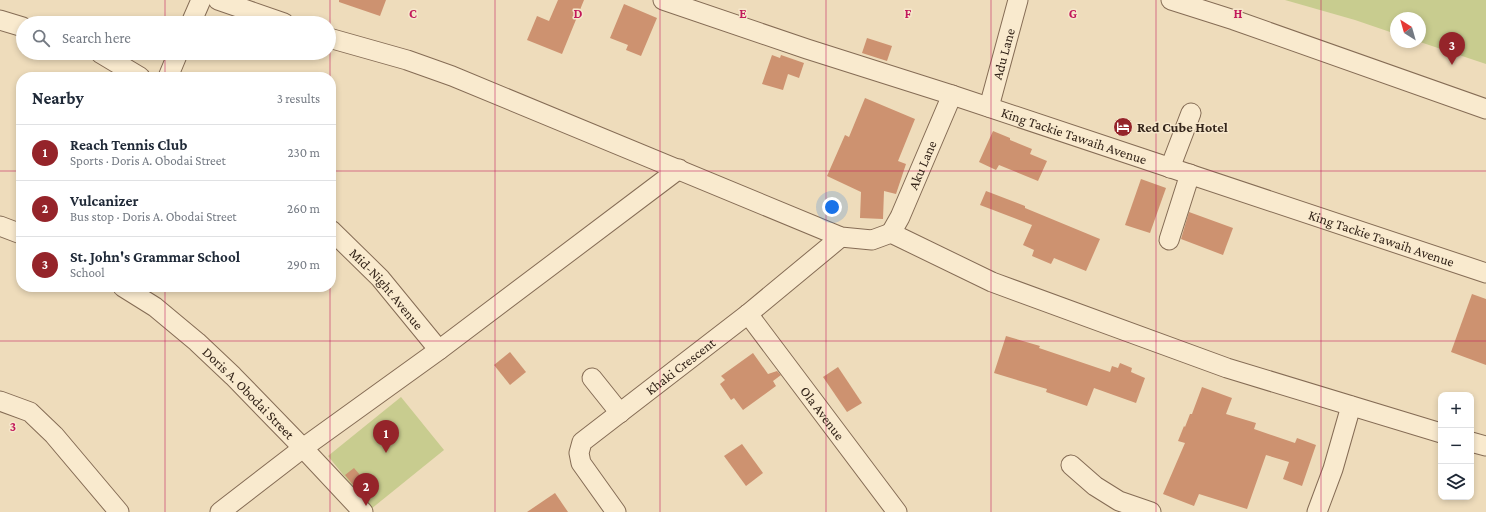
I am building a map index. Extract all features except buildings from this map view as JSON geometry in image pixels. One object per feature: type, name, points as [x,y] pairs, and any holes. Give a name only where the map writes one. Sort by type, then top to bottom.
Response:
[{"type":"street","points":[[194,16],[201,0]]},
{"type":"street","points":[[218,0],[264,16]]},
{"type":"street","name":"King Tackie Tawaih Avenue","points":[[663,0],[1486,273]]},
{"type":"street","name":"Adu Lane","points":[[989,107],[1018,0]]},
{"type":"street","points":[[1171,0],[1234,20],[1486,109]]},
{"type":"street","points":[[0,20],[16,25]]},
{"type":"street","points":[[336,40],[407,60],[452,76],[841,237],[872,240],[890,233],[992,282],[1228,368],[1438,432]]},
{"type":"street","points":[[112,60],[132,72]]},
{"type":"street","points":[[170,72],[175,60]]},
{"type":"street","name":"Aku Lane","points":[[890,233],[900,217],[952,95]]},
{"type":"street","points":[[1170,168],[1191,113]]},
{"type":"street","points":[[220,512],[303,448],[439,350],[679,169]]},
{"type":"street","points":[[1169,240],[1190,174]]},
{"type":"street","points":[[0,226],[16,232]]},
{"type":"street","name":"Mid-Night Avenue","points":[[336,235],[380,278],[439,350]]},
{"type":"street","name":"Khaki Crescent","points":[[616,512],[581,463],[579,453],[582,442],[748,314],[841,237]]},
{"type":"street","name":"Doris A. Obodai Street","points":[[131,292],[155,307],[197,342],[233,376],[363,512]]},
{"type":"street","name":"Ola Avenue","points":[[748,314],[897,512]]},
{"type":"street","points":[[592,378],[620,412]]},
{"type":"street","points":[[0,401],[30,412],[54,435],[119,512]]},
{"type":"street","points":[[1318,512],[1333,469],[1351,406]]},
{"type":"street","points":[[1474,443],[1486,446]]},
{"type":"street","points":[[1071,465],[1095,486],[1119,501],[1151,512]]},
{"type":"green space","points":[[1285,0],[1486,0],[1486,64],[1426,44],[1426,12],[1390,12],[1390,32],[1355,20]]},
{"type":"green space","points":[[401,397],[444,450],[371,509],[328,456]]},
{"type":"place","name":"St. John's Grammar School","points":[[1452,65]]},
{"type":"place","name":"Red Cube Hotel","points":[[1123,127]]},
{"type":"place","name":"Reach Tennis Club","points":[[386,453]]},
{"type":"place","name":"Vulcanizer","points":[[366,506]]}]
